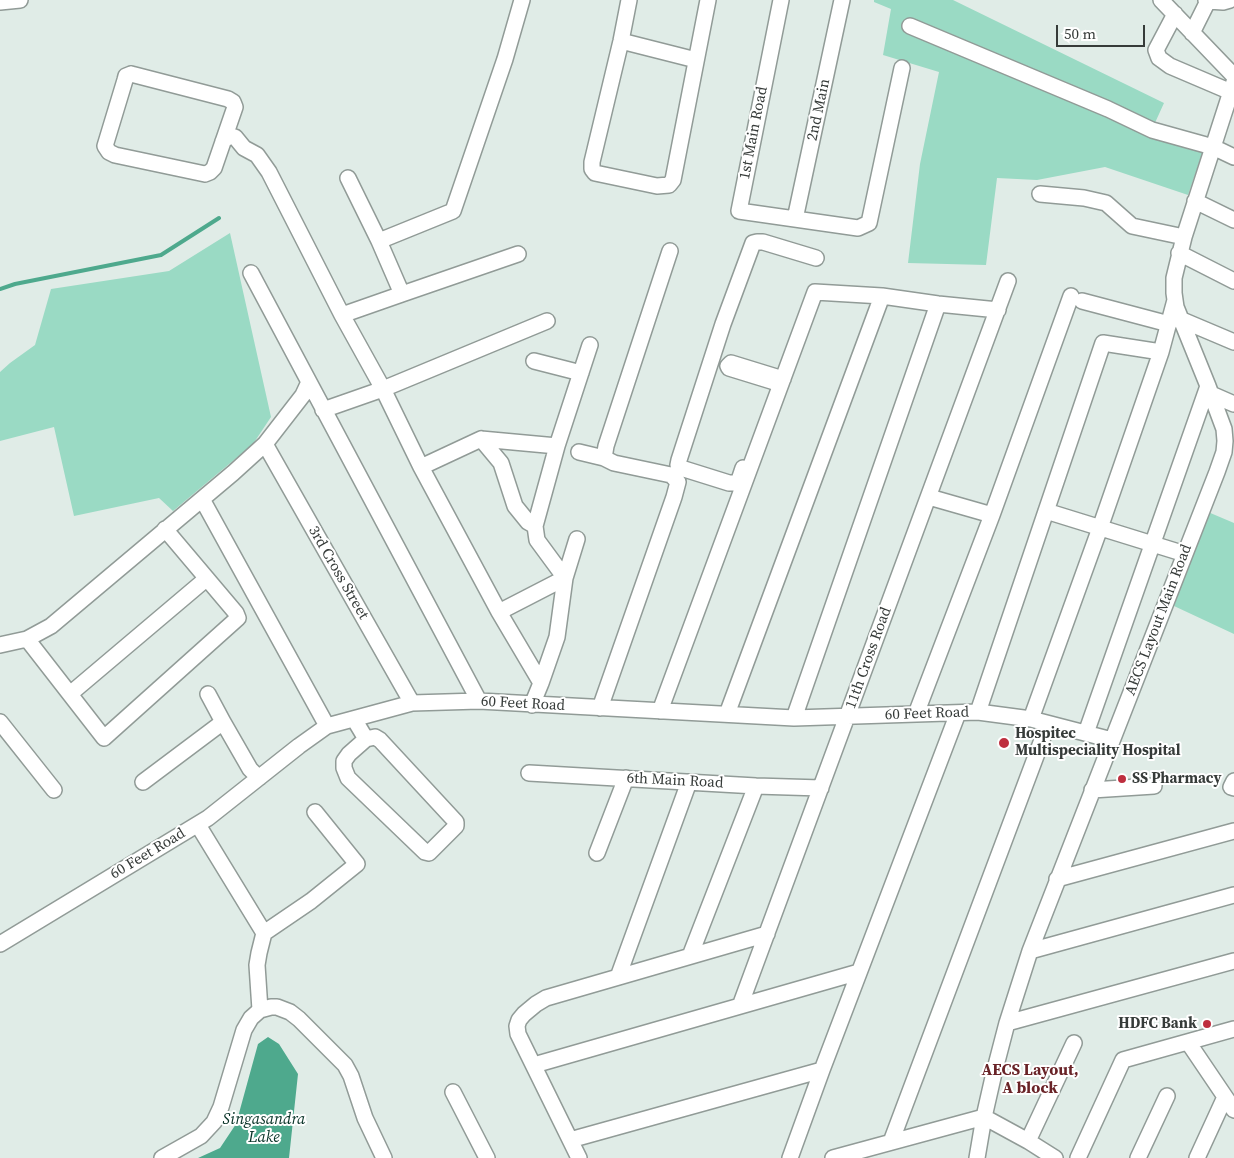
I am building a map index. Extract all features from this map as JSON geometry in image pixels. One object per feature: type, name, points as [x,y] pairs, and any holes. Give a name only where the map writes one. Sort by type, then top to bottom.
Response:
[{"type":"street","points":[[0,2],[20,0]]},
{"type":"street","points":[[379,241],[453,211],[505,59],[522,0]]},
{"type":"street","points":[[629,0],[592,169],[595,173],[657,186],[669,185],[673,180],[708,0]]},
{"type":"street","name":"1st Main Road","points":[[781,0],[739,211],[795,219]]},
{"type":"street","name":"2nd Main","points":[[795,219],[842,0]]},
{"type":"street","points":[[1161,0],[1234,76]]},
{"type":"street","points":[[1192,33],[1207,1],[1223,2],[1230,0]]},
{"type":"street","points":[[1175,14],[1156,50],[1159,58],[1170,66],[1232,87]]},
{"type":"street","points":[[910,26],[1108,109],[1152,130],[1213,147],[1234,157]]},
{"type":"street","points":[[621,41],[696,60]]},
{"type":"street","points":[[795,219],[858,228],[868,223],[902,68]]},
{"type":"street","points":[[223,141],[214,168],[205,174],[115,155],[109,152],[105,146],[124,80],[126,76],[131,74],[228,99],[233,102],[235,107],[223,141],[227,150],[231,152],[244,148],[257,155],[270,172],[342,315],[383,389],[421,467],[499,612],[541,682]]},
{"type":"street","name":"AECS Layout Main Road","points":[[977,1158],[994,1073],[1007,1023],[1030,951],[1224,452],[1224,429],[1210,390],[1175,322],[1174,278],[1179,253],[1232,87]]},
{"type":"street","points":[[348,178],[379,241],[402,294]]},
{"type":"street","points":[[1040,194],[1084,198],[1106,203],[1132,226],[1184,237]]},
{"type":"street","points":[[1195,201],[1234,220]]},
{"type":"street","points":[[816,258],[764,242],[754,243],[724,324],[679,460],[678,465],[681,468],[730,484],[735,484],[739,480],[776,380],[815,292],[882,296],[998,310]]},
{"type":"street","points":[[604,458],[670,251]]},
{"type":"street","points":[[1179,253],[1234,281]]},
{"type":"street","points":[[342,315],[518,254]]},
{"type":"street","points":[[251,274],[479,701]]},
{"type":"street","name":"11th Cross Road","points":[[740,1006],[1008,281]]},
{"type":"street","points":[[727,714],[882,296]]},
{"type":"street","points":[[916,714],[1076,298],[1175,322],[1234,342]]},
{"type":"street","points":[[794,718],[938,304]]},
{"type":"street","points":[[323,410],[383,389],[547,321]]},
{"type":"street","points":[[1031,719],[1161,352],[1175,322]]},
{"type":"street","points":[[978,712],[1103,343],[1161,352]]},
{"type":"street","points":[[565,578],[537,540],[535,526],[557,446],[590,345]]},
{"type":"street","points":[[534,361],[581,374]]},
{"type":"street","points":[[711,363],[776,380]]},
{"type":"street","points":[[660,711],[776,380]]},
{"type":"street","points":[[0,645],[26,640],[51,626],[202,499],[265,444],[303,395],[309,382]]},
{"type":"street","points":[[1086,733],[1210,390],[1234,404]]},
{"type":"street","points":[[421,467],[481,438],[557,446]]},
{"type":"street","points":[[481,438],[501,463],[516,506],[528,522],[535,526]]},
{"type":"street","name":"3rd Cross Street","points":[[265,444],[412,703]]},
{"type":"street","points":[[579,452],[604,458],[614,463],[671,475],[678,482],[600,708]]},
{"type":"street","points":[[929,497],[992,515]]},
{"type":"street","points":[[202,499],[327,726]]},
{"type":"street","points":[[1046,510],[1185,554]]},
{"type":"street","points":[[26,640],[104,738],[238,618],[236,613],[165,529]]},
{"type":"street","points":[[532,705],[557,637],[565,578],[577,539]]},
{"type":"street","points":[[499,612],[565,578]]},
{"type":"street","points":[[70,694],[206,579]]},
{"type":"street","points":[[208,694],[250,769],[259,778]]},
{"type":"street","name":"60 Feet Road","points":[[0,944],[198,825],[327,726],[412,703],[479,701],[794,718],[978,712],[1031,719],[1112,740]]},
{"type":"street","points":[[790,1158],[958,713]]},
{"type":"street","points":[[354,719],[366,739]]},
{"type":"street","points":[[0,722],[54,790]]},
{"type":"street","points":[[143,782],[223,722]]},
{"type":"street","points":[[891,1142],[1048,724]]},
{"type":"street","points":[[375,737],[380,740],[456,822],[456,826],[429,853],[425,852],[348,778],[344,768],[344,761],[366,739],[375,737]]},
{"type":"street","name":"6th Main Road","points":[[529,773],[821,788]]},
{"type":"street","points":[[597,853],[626,778]]},
{"type":"street","points":[[1234,781],[1231,787],[1234,788]]},
{"type":"street","points":[[618,977],[689,782]]},
{"type":"street","points":[[690,956],[756,786]]},
{"type":"street","points":[[1092,790],[1154,786]]},
{"type":"street","points":[[260,1010],[257,965],[258,953],[264,933],[311,901],[357,864],[315,812]]},
{"type":"street","points":[[198,825],[264,933]]},
{"type":"street","points":[[1057,879],[1234,831]]},
{"type":"street","points":[[1030,951],[1234,895]]},
{"type":"street","points":[[579,1158],[518,1034],[517,1026],[524,1014],[546,998],[767,934]]},
{"type":"street","points":[[1007,1023],[1234,962]]},
{"type":"street","points":[[534,1066],[859,972]]},
{"type":"street","points":[[162,1158],[201,1136],[214,1122],[221,1107],[244,1030],[251,1018],[260,1010],[271,1007],[277,1007],[290,1012],[345,1065],[365,1118],[384,1158]]},
{"type":"street","points":[[1078,1158],[1123,1060],[1234,1029]]},
{"type":"street","points":[[1188,1042],[1234,1110]]},
{"type":"street","points":[[1028,1141],[1074,1043]]},
{"type":"street","points":[[570,1140],[822,1070]]},
{"type":"street","points":[[453,1092],[487,1158]]},
{"type":"street","points":[[1138,1158],[1167,1096]]},
{"type":"street","points":[[1197,1158],[1225,1097]]},
{"type":"street","points":[[833,1158],[851,1156],[891,1142],[984,1117],[1055,1158]]},
{"type":"shaded area","points":[[874,0],[953,0],[1164,103],[1154,125],[1204,148],[1188,195],[1105,167],[1037,180],[997,178],[986,265],[908,263],[920,164],[939,72],[883,55],[891,9],[874,2]]},
{"type":"shaded area","points":[[230,233],[271,417],[253,444],[173,511],[159,498],[74,516],[54,427],[0,441],[0,372],[35,345],[51,289],[169,271]]},
{"type":"shaded area","points":[[1208,512],[1234,523],[1234,634],[1174,606]]},
{"type":"water","name":"Singasandra Lake","points":[[268,1037],[279,1044],[298,1074],[289,1158],[198,1158],[220,1148],[236,1124],[258,1044]]},
{"type":"waterway","points":[[0,289],[15,284],[161,255],[219,218]]},
{"type":"place","name":"Hospitec Multispeciality Hospital","points":[[1004,743]]},
{"type":"place","name":"SS Pharmacy","points":[[1122,779]]},
{"type":"place","name":"HDFC Bank","points":[[1207,1024]]},
{"type":"district","name":"AECS Layout, A block","points":[[1030,1080]]}]
